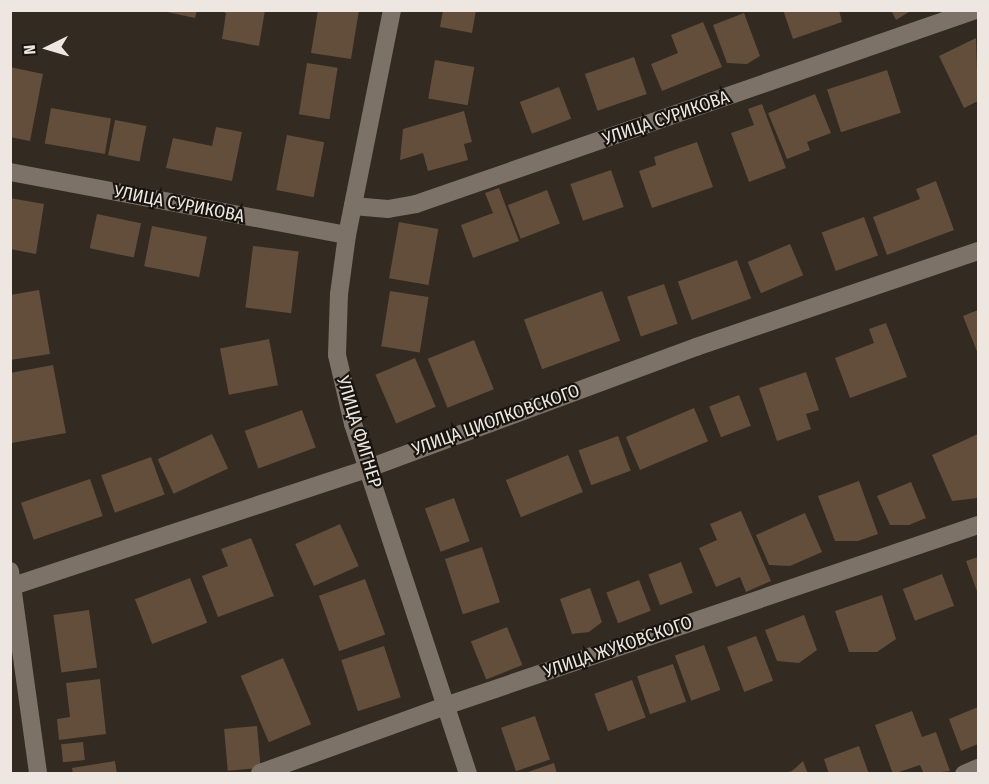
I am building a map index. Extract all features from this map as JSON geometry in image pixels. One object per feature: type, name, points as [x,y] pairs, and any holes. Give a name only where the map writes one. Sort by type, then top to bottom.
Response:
[{"type":"street","name":"УЛИЦА ФИГНЕР","points":[[392,10],[346,235],[337,314],[337,355],[353,424],[468,774]]},
{"type":"street","name":"УЛИЦА СУРИКОВА","points":[[353,206],[388,208],[416,204],[976,10]]},
{"type":"street","name":"УЛИЦА СУРИКОВА","points":[[10,172],[346,235]]},
{"type":"street","name":"УЛИЦА ЦИОЛКОВСКОГО","points":[[12,578],[369,468],[696,347],[978,252]]},
{"type":"street","name":"УЛИЦА ЖУКОВСКОГО","points":[[260,773],[445,706],[978,525]]},
{"type":"street","points":[[12,578],[38,774]]},
{"type":"street","points":[[964,774],[978,768]]},
{"type":"building","points":[[158,10],[197,10],[195,18]]},
{"type":"building","points":[[219,10],[265,10],[259,46],[222,39],[226,13]]},
{"type":"building","points":[[318,10],[359,10],[351,59],[311,53]]},
{"type":"building","points":[[443,10],[476,10],[472,33],[440,27]]},
{"type":"building","points":[[783,10],[839,10],[842,22],[793,39]]},
{"type":"building","points":[[891,10],[912,10],[896,20]]},
{"type":"building","points":[[744,13],[760,56],[747,64],[727,63],[713,25]]},
{"type":"building","points":[[703,22],[722,67],[662,91],[651,64],[678,53],[671,35]]},
{"type":"building","points":[[976,38],[978,101],[964,108],[939,56]]},
{"type":"building","points":[[634,57],[647,94],[598,111],[585,74]]},
{"type":"building","points":[[435,60],[474,67],[468,105],[428,98]]},
{"type":"building","points":[[307,63],[338,68],[329,119],[299,114]]},
{"type":"building","points":[[10,67],[43,74],[30,141],[10,137]]},
{"type":"building","points":[[887,70],[901,113],[841,132],[827,89]]},
{"type":"building","points":[[559,87],[571,119],[532,134],[520,102]]},
{"type":"building","points":[[815,94],[831,133],[807,142],[810,150],[787,159],[768,113]]},
{"type":"building","points":[[762,104],[786,168],[749,182],[731,133],[754,125],[748,109]]},
{"type":"building","points":[[51,108],[111,119],[105,154],[45,143]]},
{"type":"building","points":[[464,111],[472,142],[464,144],[468,160],[428,171],[423,153],[400,160],[403,129]]},
{"type":"building","points":[[115,120],[146,126],[140,161],[108,155]]},
{"type":"building","points":[[216,127],[242,132],[232,181],[166,168],[173,138],[212,146]]},
{"type":"building","points":[[287,135],[324,142],[314,197],[276,190]]},
{"type":"building","points":[[697,142],[713,187],[652,208],[639,171],[656,165],[654,157]]},
{"type":"building","points":[[611,170],[624,207],[583,221],[570,184]]},
{"type":"building","points":[[936,181],[954,230],[887,255],[873,217],[920,199],[916,189]]},
{"type":"building","points":[[499,188],[519,241],[473,258],[461,225],[493,213],[485,193]]},
{"type":"building","points":[[547,190],[560,224],[521,239],[508,205]]},
{"type":"building","points":[[10,198],[44,204],[36,254],[10,249]]},
{"type":"building","points":[[97,214],[141,223],[134,258],[90,248]]},
{"type":"building","points":[[864,217],[878,256],[836,271],[822,232]]},
{"type":"building","points":[[399,222],[438,229],[428,285],[389,278]]},
{"type":"building","points":[[152,226],[207,237],[199,277],[144,266]]},
{"type":"building","points":[[790,244],[803,275],[761,293],[748,262]]},
{"type":"building","points":[[253,246],[299,252],[291,313],[245,308]]},
{"type":"building","points":[[737,260],[751,299],[692,320],[678,282]]},
{"type":"building","points":[[664,284],[678,324],[641,336],[627,297]]},
{"type":"building","points":[[39,290],[50,354],[10,360],[10,295]]},
{"type":"building","points":[[390,291],[429,297],[420,352],[381,346]]},
{"type":"building","points":[[602,291],[620,341],[542,369],[524,319]]},
{"type":"building","points":[[978,310],[978,354],[963,316]]},
{"type":"building","points":[[886,323],[907,377],[850,398],[835,358],[874,343],[869,329]]},
{"type":"building","points":[[269,339],[278,385],[229,395],[220,349]]},
{"type":"building","points":[[474,340],[494,389],[447,408],[428,359]]},
{"type":"building","points":[[415,358],[436,407],[396,424],[375,375]]},
{"type":"building","points":[[53,365],[66,433],[12,443],[10,373]]},
{"type":"building","points":[[806,372],[819,410],[806,414],[811,429],[777,441],[759,388]]},
{"type":"building","points":[[739,395],[751,426],[721,437],[709,406]]},
{"type":"building","points":[[694,408],[708,441],[640,470],[626,437]]},
{"type":"building","points":[[302,410],[316,448],[258,468],[245,431]]},
{"type":"building","points":[[212,434],[228,468],[174,494],[158,459]]},
{"type":"building","points":[[978,434],[978,498],[952,501],[932,455]]},
{"type":"building","points":[[618,436],[631,471],[591,485],[579,450]]},
{"type":"building","points":[[568,455],[583,492],[521,517],[506,480]]},
{"type":"building","points":[[151,457],[165,495],[115,513],[101,475]]},
{"type":"building","points":[[90,479],[103,516],[34,540],[21,503]]},
{"type":"building","points":[[859,481],[878,534],[858,541],[835,541],[818,496]]},
{"type":"building","points":[[911,482],[926,518],[909,525],[890,525],[877,496]]},
{"type":"building","points":[[454,498],[470,541],[441,552],[425,509]]},
{"type":"building","points":[[741,511],[771,581],[746,592],[740,577],[716,587],[699,548],[717,540],[710,524]]},
{"type":"building","points":[[805,513],[822,552],[790,566],[769,565],[756,535]]},
{"type":"building","points":[[340,524],[359,566],[314,586],[295,544]]},
{"type":"building","points":[[251,538],[274,596],[218,617],[202,576],[228,566],[221,549]]},
{"type":"building","points":[[482,547],[500,602],[463,614],[445,559]]},
{"type":"building","points":[[978,557],[978,594],[966,561]]},
{"type":"building","points":[[681,562],[693,593],[660,605],[648,575]]},
{"type":"building","points":[[942,574],[954,606],[915,621],[903,589]]},
{"type":"building","points":[[190,578],[207,623],[152,644],[135,599]]},
{"type":"building","points":[[365,579],[385,634],[339,651],[319,596]]},
{"type":"building","points":[[639,580],[651,611],[618,623],[606,593]]},
{"type":"building","points":[[590,588],[602,622],[589,632],[572,634],[560,599]]},
{"type":"building","points":[[882,595],[896,639],[877,652],[849,652],[835,611]]},
{"type":"building","points":[[89,610],[97,667],[61,672],[53,615]]},
{"type":"building","points":[[804,615],[817,650],[799,663],[777,661],[765,630]]},
{"type":"building","points":[[507,627],[522,665],[486,680],[471,642]]},
{"type":"building","points":[[756,636],[773,681],[744,692],[727,647]]},
{"type":"building","points":[[704,645],[720,690],[691,701],[675,656]]},
{"type":"building","points":[[384,646],[401,697],[358,711],[341,660]]},
{"type":"building","points":[[283,658],[311,724],[269,742],[241,676]]},
{"type":"building","points":[[673,664],[686,702],[650,714],[637,676]]},
{"type":"building","points":[[100,679],[106,734],[59,740],[57,719],[70,717],[66,683]]},
{"type":"building","points":[[632,680],[646,718],[608,731],[594,694]]},
{"type":"building","points":[[978,707],[978,744],[961,751],[949,719]]},
{"type":"building","points":[[912,711],[922,737],[936,732],[950,771],[924,774],[920,765],[893,774],[875,725]]},
{"type":"building","points":[[535,716],[550,759],[516,771],[501,728]]},
{"type":"building","points":[[257,726],[261,768],[228,771],[224,729]]},
{"type":"building","points":[[83,742],[85,760],[63,762],[61,744]]},
{"type":"building","points":[[859,746],[869,774],[829,774],[824,759]]},
{"type":"building","points":[[115,761],[117,774],[73,774],[72,768]]},
{"type":"building","points":[[803,761],[808,774],[781,774],[792,771]]},
{"type":"building","points":[[554,763],[557,774],[525,774],[525,773]]}]
